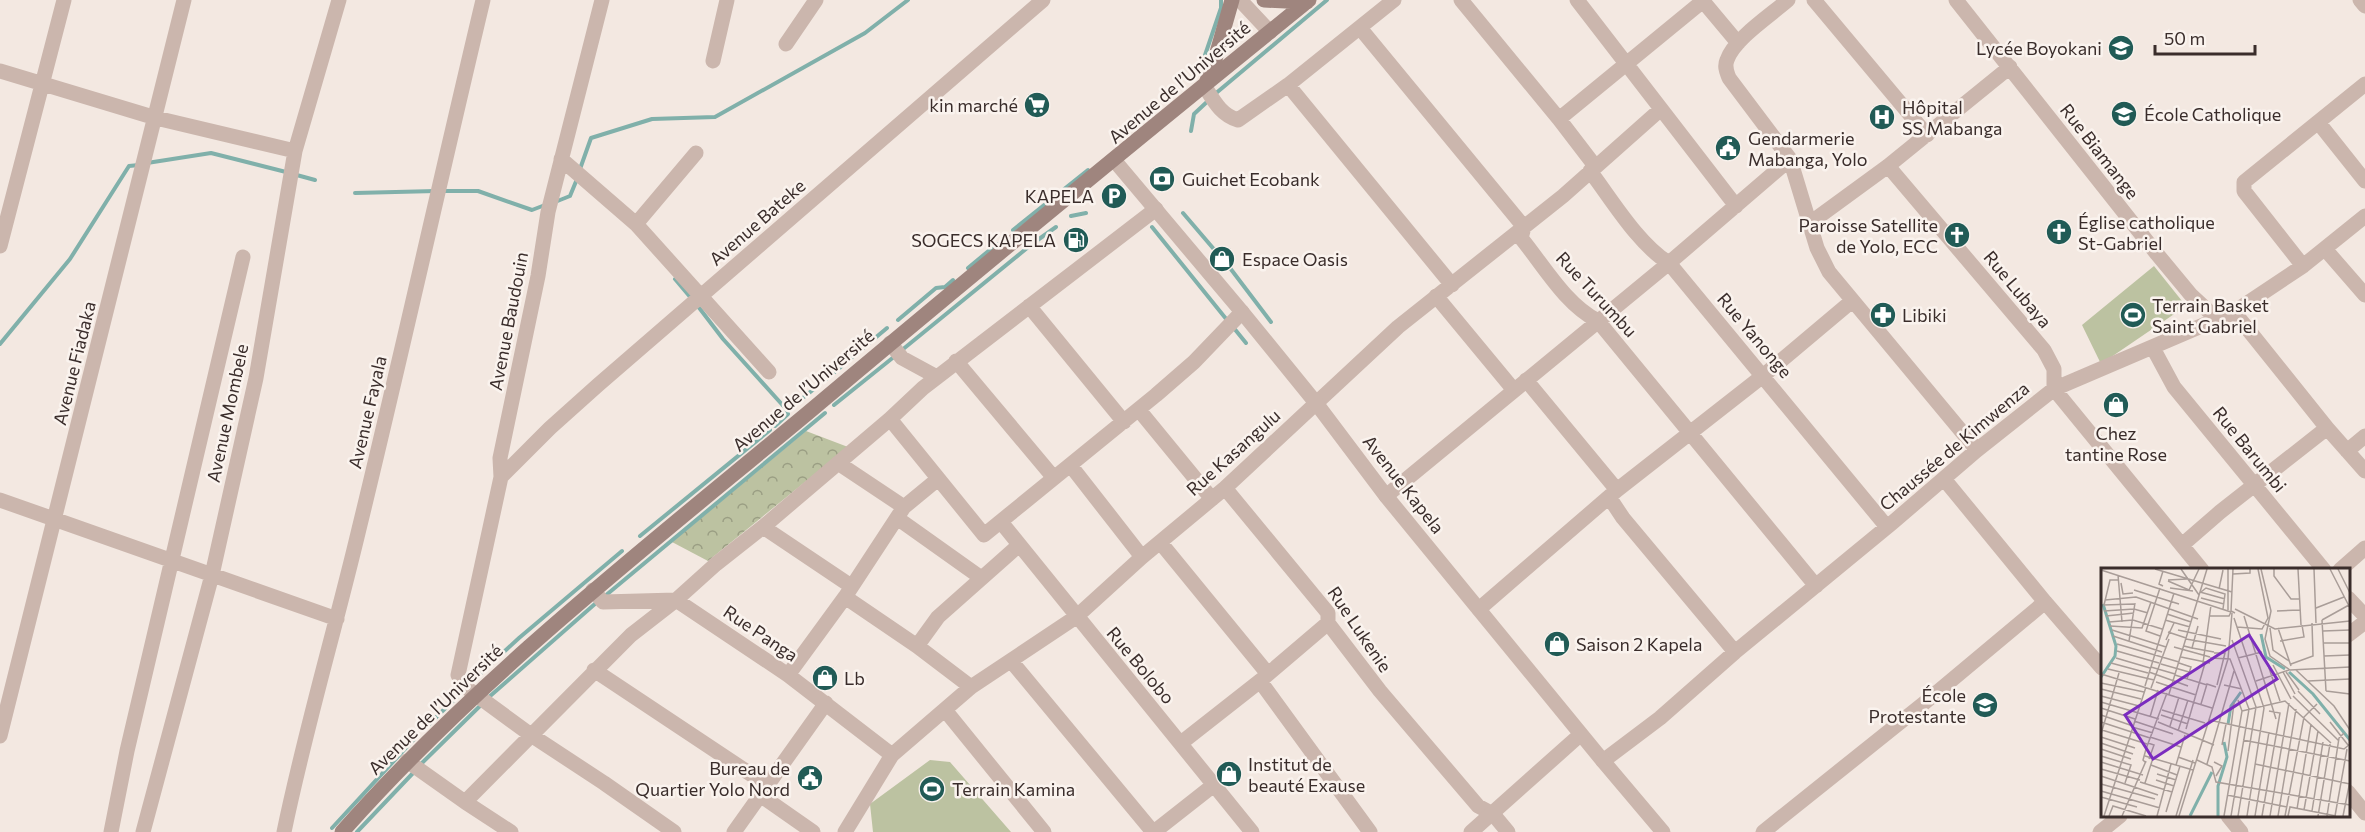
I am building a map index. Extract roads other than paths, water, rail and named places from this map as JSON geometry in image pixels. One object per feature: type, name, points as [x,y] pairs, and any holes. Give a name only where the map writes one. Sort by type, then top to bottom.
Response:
[{"type":"main road","points":[[1205,87],[1232,0]]},
{"type":"main road","points":[[1264,0],[1308,1]]},
{"type":"main road","name":"Avenue de l’Université","points":[[342,832],[407,761],[477,693],[593,590],[890,343],[1308,1]]},
{"type":"street","points":[[0,246],[64,0]]},
{"type":"street","name":"Avenue Fiadaka","points":[[0,736],[184,0]]},
{"type":"street","name":"Avenue Mombele","points":[[143,832],[212,575],[256,378],[295,151],[339,0]]},
{"type":"street","name":"Avenue Fayala","points":[[284,832],[298,767],[338,619],[483,0]]},
{"type":"street","name":"Avenue Baudouin","points":[[477,693],[464,686],[458,675],[501,477],[500,458],[538,276],[548,212],[603,0]]},
{"type":"street","points":[[713,61],[727,0]]},
{"type":"street","points":[[786,44],[816,0]]},
{"type":"street","name":"Avenue Bateke","points":[[501,477],[550,428],[1043,0]]},
{"type":"street","points":[[1240,0],[1270,32]]},
{"type":"street","points":[[1205,87],[1227,117],[1238,120],[1288,85],[1394,0]]},
{"type":"street","name":"Rue Yanonge","points":[[1461,0],[1559,119],[1643,240],[1656,255],[1669,263],[1764,375],[1887,527]]},
{"type":"street","points":[[1577,0],[1736,206]]},
{"type":"street","points":[[1788,0],[1738,43],[1727,59],[1725,68],[1729,78],[1790,159],[1822,260],[1829,272],[1977,450]]},
{"type":"street","points":[[1814,0],[1927,135]]},
{"type":"street","name":"Rue Biamange","points":[[1956,0],[2157,254],[2191,295],[2218,320]]},
{"type":"street","points":[[2360,0],[2365,6]]},
{"type":"street","points":[[1559,119],[1702,1],[1738,43]]},
{"type":"street","name":"Rue Turumbu","points":[[1360,28],[1524,227],[1521,238],[1572,302],[1585,314],[1598,321],[1816,586]]},
{"type":"street","points":[[1810,223],[1888,166],[2010,67]]},
{"type":"street","points":[[0,71],[156,118],[295,151]]},
{"type":"street","points":[[2303,266],[2244,191],[2243,186],[2250,176],[2365,84]]},
{"type":"street","points":[[1288,85],[1452,285]]},
{"type":"street","name":"Rue Kasangulu","points":[[845,832],[892,755],[971,687],[1012,662],[1076,617],[1142,557],[1225,488],[1398,327],[1524,227],[1661,109]]},
{"type":"street","points":[[2318,122],[2365,181]]},
{"type":"street","points":[[636,224],[696,153]]},
{"type":"street","points":[[561,159],[636,224],[769,372]]},
{"type":"street","points":[[1386,496],[1669,263],[1790,159]]},
{"type":"street","name":"Avenue Kapela","points":[[1114,160],[1242,312],[1386,496],[1603,762],[1664,832]]},
{"type":"street","name":"Rue Lubaya","points":[[1888,166],[2043,350],[2054,369],[2054,389]]},
{"type":"street","points":[[465,802],[631,635],[763,527],[936,377],[1156,209]]},
{"type":"street","name":"Chaussée de Kimwenza","points":[[1603,762],[1660,718],[1735,652],[1977,450],[2054,389],[2234,312],[2303,266],[2365,216]]},
{"type":"street","points":[[2325,249],[2365,295]]},
{"type":"street","points":[[111,832],[170,561],[243,257]]},
{"type":"street","points":[[1436,296],[1519,385],[1613,494],[1623,518],[1735,652]]},
{"type":"street","points":[[1479,609],[1613,494],[1690,431],[1764,375],[1852,301]]},
{"type":"street","points":[[1029,306],[1124,422]]},
{"type":"street","points":[[890,419],[984,535],[1139,410],[1194,362],[1242,312]]},
{"type":"street","points":[[2234,312],[2327,428],[2365,471]]},
{"type":"street","points":[[890,343],[902,358],[936,377]]},
{"type":"street","name":"Rue Barumbi","points":[[2153,348],[2174,387],[2322,568]]},
{"type":"street","points":[[956,361],[1054,478]]},
{"type":"street","points":[[2054,389],[2200,568]]},
{"type":"street","points":[[1139,410],[1212,499]]},
{"type":"street","points":[[2182,545],[2220,512],[2327,428]]},
{"type":"street","points":[[2347,451],[2365,436]]},
{"type":"street","points":[[838,463],[980,577]]},
{"type":"street","points":[[1071,466],[1142,557]]},
{"type":"street","points":[[788,675],[848,592],[900,513],[938,479]]},
{"type":"street","points":[[1944,479],[2045,602],[2100,660]]},
{"type":"street","name":"Rue Lukenie","points":[[1225,488],[1328,613],[1329,623],[1380,691],[1478,806],[1493,814],[1508,832]]},
{"type":"street","points":[[0,500],[338,619]]},
{"type":"street","name":"Rue Bolobo","points":[[1001,522],[1252,832]]},
{"type":"street","points":[[763,527],[971,687]]},
{"type":"street","points":[[1160,542],[1264,678],[1370,832]]},
{"type":"street","points":[[917,646],[938,617],[980,577],[1019,545]]},
{"type":"street","points":[[2342,568],[2365,548]]},
{"type":"street","points":[[593,590],[603,602],[676,600]]},
{"type":"street","name":"Rue Panga","points":[[676,600],[788,675],[892,755]]},
{"type":"street","points":[[2350,601],[2360,628]]},
{"type":"street","points":[[1762,832],[1923,704],[2045,602]]},
{"type":"street","points":[[1181,743],[1329,623]]},
{"type":"street","points":[[1012,662],[1153,832],[1215,784]]},
{"type":"street","points":[[594,670],[764,790],[813,832]]},
{"type":"street","points":[[477,693],[531,735],[604,783],[666,830]]},
{"type":"street","points":[[734,832],[826,703]]},
{"type":"street","points":[[945,710],[1044,832]]},
{"type":"street","points":[[1471,832],[1581,734]]},
{"type":"street","points":[[407,761],[511,832]]},
{"type":"street","points":[[2350,793],[2365,813]]},
{"type":"street","points":[[2100,832],[2119,817]]},
{"type":"street","points":[[2229,817],[2241,832]]},
{"type":"waterway","points":[[580,169],[591,138],[652,119],[715,117],[865,33],[908,0]]},
{"type":"waterway","points":[[1202,64],[1221,8],[1221,0]]},
{"type":"waterway","points":[[1215,94],[1327,0]]},
{"type":"waterway","points":[[1191,131],[1194,114],[1209,100]]},
{"type":"waterway","points":[[147,163],[211,153],[286,172]]},
{"type":"waterway","points":[[0,344],[70,259],[129,166],[139,165]]},
{"type":"waterway","points":[[1013,230],[1088,170]]},
{"type":"waterway","points":[[293,174],[315,180]]},
{"type":"waterway","points":[[555,202],[570,196],[577,179]]},
{"type":"waterway","points":[[355,193],[436,191]]},
{"type":"waterway","points":[[443,191],[478,191],[532,210],[545,205]]},
{"type":"waterway","points":[[1071,216],[1086,213]]},
{"type":"waterway","points":[[1183,213],[1230,268],[1271,322]]},
{"type":"waterway","points":[[902,350],[1056,227]]},
{"type":"waterway","points":[[1152,227],[1227,320]]},
{"type":"waterway","points":[[968,268],[997,244]]},
{"type":"waterway","points":[[675,279],[691,298]]},
{"type":"waterway","points":[[898,320],[936,288],[945,287],[953,280]]},
{"type":"waterway","points":[[697,305],[723,339],[787,410],[794,405]]},
{"type":"waterway","points":[[1233,327],[1246,343]]},
{"type":"waterway","points":[[824,381],[887,328]]},
{"type":"waterway","points":[[834,405],[895,356]]},
{"type":"waterway","points":[[804,397],[814,389]]},
{"type":"waterway","points":[[775,426],[788,414],[787,410]]},
{"type":"waterway","points":[[605,596],[825,413]]},
{"type":"waterway","points":[[640,536],[770,430]]},
{"type":"waterway","points":[[469,684],[519,638],[622,551]]},
{"type":"waterway","points":[[489,697],[596,603]]},
{"type":"waterway","points":[[423,730],[463,691]]},
{"type":"waterway","points":[[421,764],[482,704]]},
{"type":"waterway","points":[[332,828],[416,737]]},
{"type":"waterway","points":[[357,832],[414,772]]},
{"type":"place","name":"Lycée Boyokani","points":[[2121,48]]},
{"type":"place","name":"kin marché","points":[[1037,105]]},
{"type":"place","name":"École Catholique","points":[[2124,114]]},
{"type":"place","name":"Hôpital SS Mabanga","points":[[1882,117]]},
{"type":"place","name":"Gendarmerie Mabanga, Yolo","points":[[1728,148]]},
{"type":"place","name":"Guichet Ecobank","points":[[1162,179]]},
{"type":"place","name":"KAPELA","points":[[1114,196]]},
{"type":"place","name":"Église catholique St-Gabriel","points":[[2059,232]]},
{"type":"place","name":"Paroisse Satellite de Yolo, ECC","points":[[1957,235]]},
{"type":"place","name":"SOGECS KAPELA","points":[[1076,240]]},
{"type":"place","name":"Espace Oasis","points":[[1222,259]]},
{"type":"place","name":"Libiki","points":[[1883,315]]},
{"type":"place","name":"Terrain Basket Saint Gabriel","points":[[2133,315]]},
{"type":"place","name":"Chez tantine Rose","points":[[2116,405]]},
{"type":"place","name":"Saison 2 Kapela","points":[[1557,644]]},
{"type":"place","name":"Lb","points":[[825,678]]},
{"type":"place","name":"École Protestante","points":[[1985,705]]},
{"type":"place","name":"Institut de beauté Exause","points":[[1229,774]]},
{"type":"place","name":"Bureau de Quartier Yolo Nord","points":[[810,778]]},
{"type":"place","name":"Terrain Kamina","points":[[932,789]]}]
